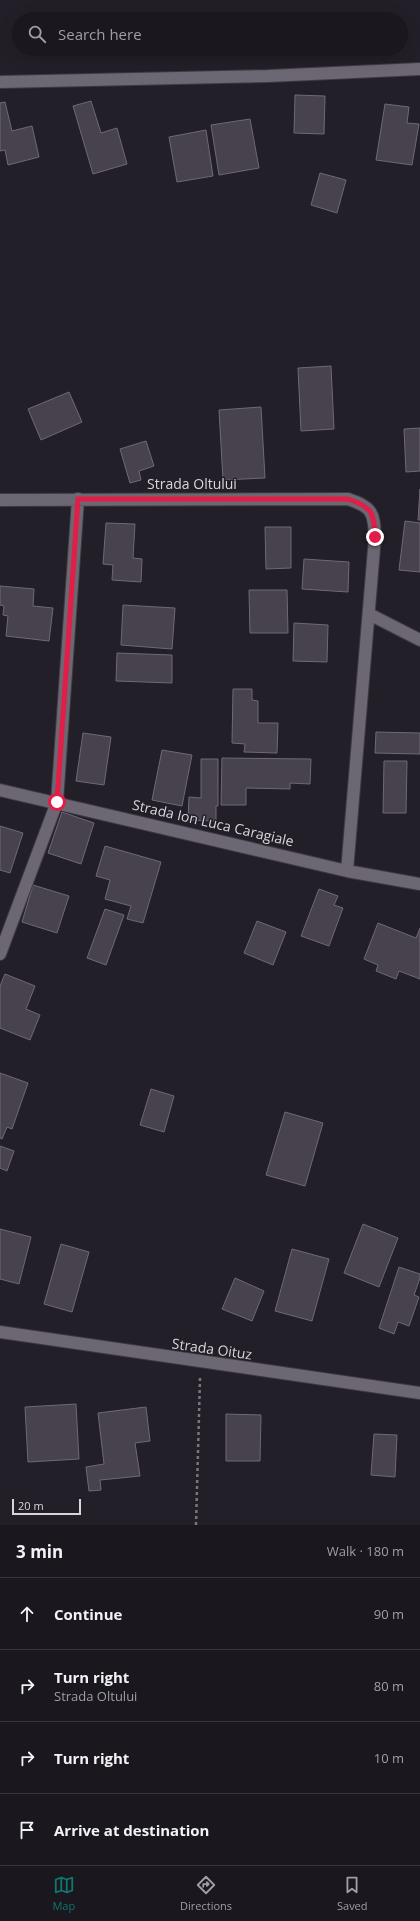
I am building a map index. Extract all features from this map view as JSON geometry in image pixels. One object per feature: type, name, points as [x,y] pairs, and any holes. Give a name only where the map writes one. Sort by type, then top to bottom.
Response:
[{"type":"street","points":[[0,82],[268,76],[420,69]]},
{"type":"street","points":[[0,954],[57,802],[78,499]]},
{"type":"street","name":"Strada Oltului","points":[[0,500],[348,499],[366,505],[374,519],[370,614]]},
{"type":"street","points":[[347,871],[370,614],[420,640]]},
{"type":"street","name":"Strada Ion Luca Caragiale","points":[[0,790],[57,802],[347,871],[420,884]]},
{"type":"street","name":"Strada Oituz","points":[[0,1332],[201,1363],[420,1393]]},
{"type":"path","points":[[196,1525],[201,1363]]},
{"type":"building","points":[[295,95],[325,96],[324,134],[294,133]]},
{"type":"building","points":[[91,101],[101,133],[117,128],[127,164],[93,174],[73,106]]},
{"type":"building","points":[[5,102],[12,131],[32,126],[39,157],[8,165],[5,150],[0,151],[0,103]]},
{"type":"building","points":[[385,104],[409,107],[407,123],[419,124],[412,165],[376,160]]},
{"type":"building","points":[[250,119],[259,168],[219,175],[211,125]]},
{"type":"building","points":[[206,130],[213,176],[177,182],[169,137]]},
{"type":"building","points":[[320,173],[346,180],[337,213],[311,205]]},
{"type":"building","points":[[331,366],[334,429],[301,431],[298,368]]},
{"type":"building","points":[[69,392],[82,422],[41,440],[28,409]]},
{"type":"building","points":[[261,407],[265,478],[223,480],[219,410]]},
{"type":"building","points":[[420,428],[420,471],[406,472],[404,429]]},
{"type":"building","points":[[146,441],[154,466],[139,471],[141,480],[130,483],[120,449]]},
{"type":"building","points":[[420,489],[420,520],[418,520]]},
{"type":"building","points":[[405,521],[420,523],[420,572],[399,570]]},
{"type":"building","points":[[106,523],[135,524],[133,558],[142,559],[141,582],[112,580],[113,565],[103,564]]},
{"type":"building","points":[[265,527],[291,527],[291,568],[266,569]]},
{"type":"building","points":[[304,559],[349,562],[348,592],[302,589]]},
{"type":"building","points":[[0,586],[34,589],[33,606],[53,608],[49,641],[6,636],[8,616],[3,615],[4,606],[0,605]]},
{"type":"building","points":[[249,590],[287,590],[288,633],[250,633]]},
{"type":"building","points":[[123,605],[175,608],[172,649],[121,645]]},
{"type":"building","points":[[294,623],[328,625],[327,662],[293,661]]},
{"type":"building","points":[[117,653],[172,655],[172,683],[116,681]]},
{"type":"building","points":[[233,689],[252,689],[252,700],[258,701],[258,723],[278,723],[277,753],[244,752],[245,744],[232,743]]},
{"type":"building","points":[[376,732],[420,733],[420,754],[375,753]]},
{"type":"building","points":[[83,733],[111,737],[104,785],[76,781]]},
{"type":"building","points":[[162,750],[192,755],[182,806],[152,800]]},
{"type":"building","points":[[222,758],[311,759],[310,784],[290,783],[290,789],[246,788],[246,805],[221,805]]},
{"type":"building","points":[[201,759],[218,759],[218,806],[216,806],[216,821],[188,820],[189,797],[201,798]]},
{"type":"building","points":[[384,761],[407,761],[406,813],[383,813]]},
{"type":"building","points":[[62,812],[94,823],[81,864],[48,853]]},
{"type":"building","points":[[0,826],[23,833],[10,873],[0,870]]},
{"type":"building","points":[[105,846],[161,862],[143,923],[127,919],[131,906],[105,899],[110,880],[96,876]]},
{"type":"building","points":[[33,885],[69,896],[57,933],[22,922]]},
{"type":"building","points":[[319,889],[338,896],[334,905],[343,908],[329,946],[301,936]]},
{"type":"building","points":[[105,909],[124,915],[106,965],[87,958]]},
{"type":"building","points":[[257,921],[286,932],[273,965],[244,953]]},
{"type":"building","points":[[378,923],[416,938],[420,928],[420,979],[399,971],[396,979],[376,971],[378,965],[364,959]]},
{"type":"building","points":[[5,974],[35,986],[26,1009],[40,1015],[30,1040],[0,1028],[0,986]]},
{"type":"building","points":[[0,1073],[28,1083],[12,1129],[7,1127],[2,1139],[0,1138]]},
{"type":"building","points":[[151,1089],[174,1096],[164,1132],[140,1125]]},
{"type":"building","points":[[285,1112],[323,1123],[305,1186],[266,1175]]},
{"type":"building","points":[[0,1146],[14,1151],[7,1171],[0,1168]]},
{"type":"building","points":[[363,1224],[398,1238],[379,1287],[344,1273]]},
{"type":"building","points":[[0,1229],[31,1237],[19,1284],[0,1279]]},
{"type":"building","points":[[61,1244],[89,1252],[72,1312],[44,1304]]},
{"type":"building","points":[[292,1249],[329,1259],[312,1321],[275,1311]]},
{"type":"building","points":[[399,1267],[420,1274],[414,1295],[419,1297],[409,1326],[398,1322],[394,1334],[379,1328]]},
{"type":"building","points":[[235,1278],[264,1291],[252,1321],[222,1309]]},
{"type":"building","points":[[76,1404],[79,1459],[28,1462],[25,1407]]},
{"type":"building","points":[[146,1407],[150,1441],[135,1443],[140,1476],[100,1480],[101,1490],[89,1491],[86,1467],[104,1464],[98,1413]]},
{"type":"building","points":[[226,1414],[261,1415],[260,1461],[226,1461]]},
{"type":"building","points":[[374,1434],[397,1435],[395,1477],[371,1475]]},
{"type":"route","points":[[57,802],[78,499],[348,499],[366,505],[374,519],[375,537]]}]
